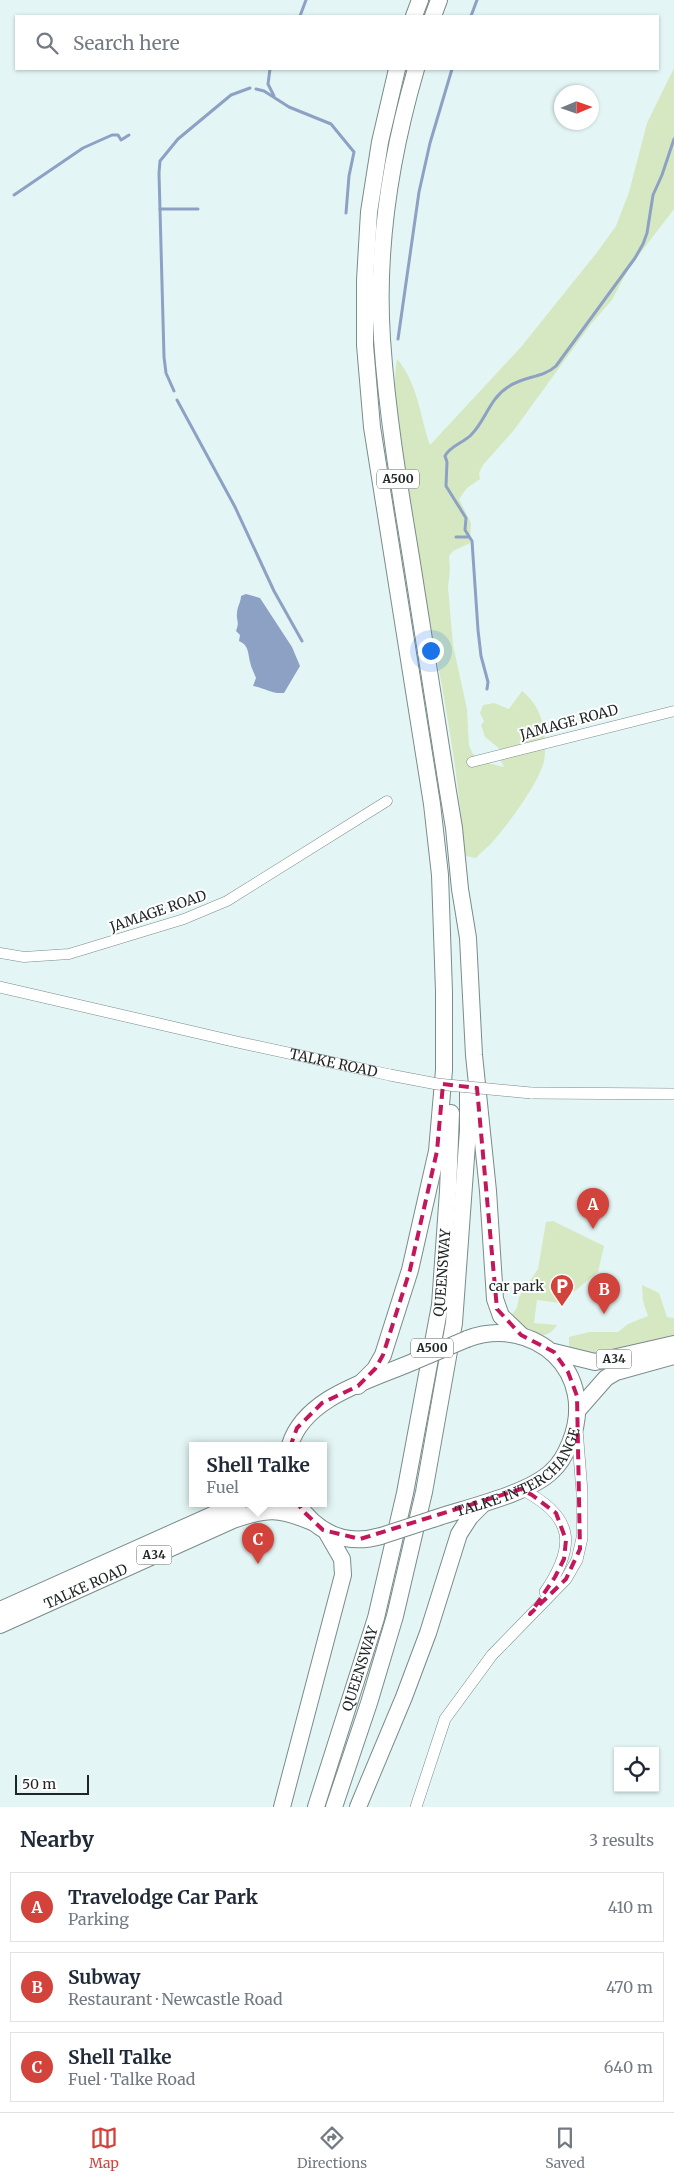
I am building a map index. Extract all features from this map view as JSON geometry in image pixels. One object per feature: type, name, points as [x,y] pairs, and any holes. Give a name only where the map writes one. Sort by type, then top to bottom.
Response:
[{"type":"highway","points":[[414,15],[420,0]]},
{"type":"highway","points":[[434,15],[439,0]]},
{"type":"highway","name":"A500","points":[[397,70],[380,142],[368,212],[365,345],[372,427],[432,804],[440,875]]},
{"type":"highway","name":"A500","points":[[416,70],[405,106],[386,213],[382,280],[382,338],[389,418],[454,828],[460,889]]},
{"type":"highway","points":[[358,1386],[375,1369],[383,1355],[395,1322],[410,1270],[437,1151],[444,1070],[444,992],[440,875]]},
{"type":"highway","name":"QUEENSWAY","points":[[316,1807],[376,1618],[405,1493],[440,1305],[448,1191],[451,1051],[447,934],[440,875]]},
{"type":"highway","points":[[460,889],[468,938],[474,1055],[488,1191],[495,1299],[501,1316],[520,1336]]},
{"type":"highway","name":"QUEENSWAY","points":[[334,1807],[395,1616],[424,1492],[454,1323],[468,1130],[467,1011],[460,889]]},
{"type":"highway","points":[[291,1442],[297,1428],[306,1416],[322,1403],[466,1339],[494,1332],[520,1336],[554,1352]]},
{"type":"highway","name":"A34","points":[[554,1352],[595,1362],[606,1362],[674,1344]]},
{"type":"highway","name":"TALKE INTERCHANGE","points":[[300,1507],[312,1522],[327,1533],[349,1539],[367,1539],[521,1490],[545,1477],[559,1462],[572,1439],[577,1415],[574,1385],[554,1352]]},
{"type":"highway","name":"A34","points":[[577,1415],[601,1382],[616,1372],[674,1356]]},
{"type":"highway","points":[[358,1807],[404,1697],[428,1633],[459,1534],[470,1517],[486,1501]]},
{"type":"highway","name":"TALKE ROAD","points":[[0,1610],[230,1507]]},
{"type":"highway","name":"TALKE ROAD","points":[[0,1625],[233,1520],[256,1512],[281,1511],[312,1522]]},
{"type":"highway","points":[[282,1807],[343,1575],[342,1559],[327,1533]]},
{"type":"street","name":"JAMAGE ROAD","points":[[472,762],[674,711]]},
{"type":"street","name":"JAMAGE ROAD","points":[[0,953],[24,957],[69,954],[184,919],[227,901],[387,801]]},
{"type":"street","name":"TALKE ROAD","points":[[0,987],[236,1042],[437,1084],[531,1093],[674,1094]]},
{"type":"street","points":[[416,1807],[445,1718],[492,1654],[566,1579],[577,1560],[582,1538],[582,1492],[577,1415]]},
{"type":"street","points":[[521,1490],[539,1498],[556,1513],[563,1526],[566,1540],[564,1559],[555,1577],[530,1614]]},
{"type":"highlighted area","points":[[443,1084],[477,1088],[497,1309],[521,1335],[554,1352],[568,1372],[577,1396],[580,1549],[566,1579],[530,1614],[555,1577],[564,1559],[566,1540],[556,1513],[521,1489],[360,1539],[323,1530],[302,1510],[291,1491],[286,1458],[297,1428],[322,1403],[358,1386],[375,1369],[383,1355],[410,1270],[437,1151]]},
{"type":"green space","points":[[674,68],[674,209],[629,268],[612,300],[591,324],[514,430],[483,465],[479,473],[480,479],[467,488],[459,499],[471,523],[470,543],[453,551],[449,556],[448,587],[453,645],[467,709],[469,746],[473,754],[483,762],[504,767],[501,761],[500,749],[485,737],[481,725],[484,721],[480,713],[483,705],[494,703],[509,709],[522,691],[534,704],[539,713],[544,730],[545,746],[545,757],[537,779],[516,813],[493,842],[476,858],[466,856],[447,715],[414,533],[398,423],[395,391],[397,359],[404,368],[414,389],[430,445],[521,347],[616,226],[629,192],[647,123]]},
{"type":"green space","points":[[553,1221],[604,1246],[598,1272],[560,1303],[537,1300],[534,1323],[557,1325],[552,1331],[539,1335],[520,1328],[508,1319],[517,1308],[519,1297],[538,1269],[546,1222]]},
{"type":"green space","points":[[642,1285],[659,1293],[667,1317],[674,1318],[674,1340],[589,1355],[569,1349],[569,1337],[589,1332],[618,1332],[628,1324],[648,1316],[643,1301]]},
{"type":"water","points":[[246,594],[260,598],[292,647],[300,666],[284,693],[276,693],[253,686],[256,678],[250,664],[248,650],[239,641],[240,635],[236,631],[238,625],[237,611],[241,596]]},
{"type":"waterway","points":[[300,15],[306,0]]},
{"type":"waterway","points":[[471,15],[477,0]]},
{"type":"waterway","points":[[270,70],[268,84],[274,96]]},
{"type":"waterway","points":[[398,339],[419,192],[430,143],[452,70]]},
{"type":"waterway","points":[[174,391],[166,373],[164,357],[160,161],[178,139],[231,95],[250,88]]},
{"type":"waterway","points":[[256,89],[264,91],[289,107],[331,124],[354,152],[349,176],[346,213]]},
{"type":"waterway","points":[[14,195],[83,148],[112,135],[118,135],[121,140],[129,135]]},
{"type":"waterway","points":[[487,689],[488,682],[481,656],[478,630],[472,541],[465,530],[466,518],[446,486],[447,462],[445,456],[450,450],[471,435],[496,397],[508,387],[514,383],[545,373],[556,366],[635,258],[647,233],[653,195],[674,139]]},
{"type":"waterway","points":[[160,209],[198,209]]},
{"type":"waterway","points":[[177,400],[235,507],[274,591],[302,641]]},
{"type":"waterway","points":[[456,537],[468,537]]},
{"type":"place","name":"Travelodge Car Park","points":[[593,1229]]},
{"type":"place","name":"car park","points":[[562,1307]]},
{"type":"place","name":"Subway","points":[[604,1314]]},
{"type":"place","name":"Shell Talke","points":[[258,1564]]}]
